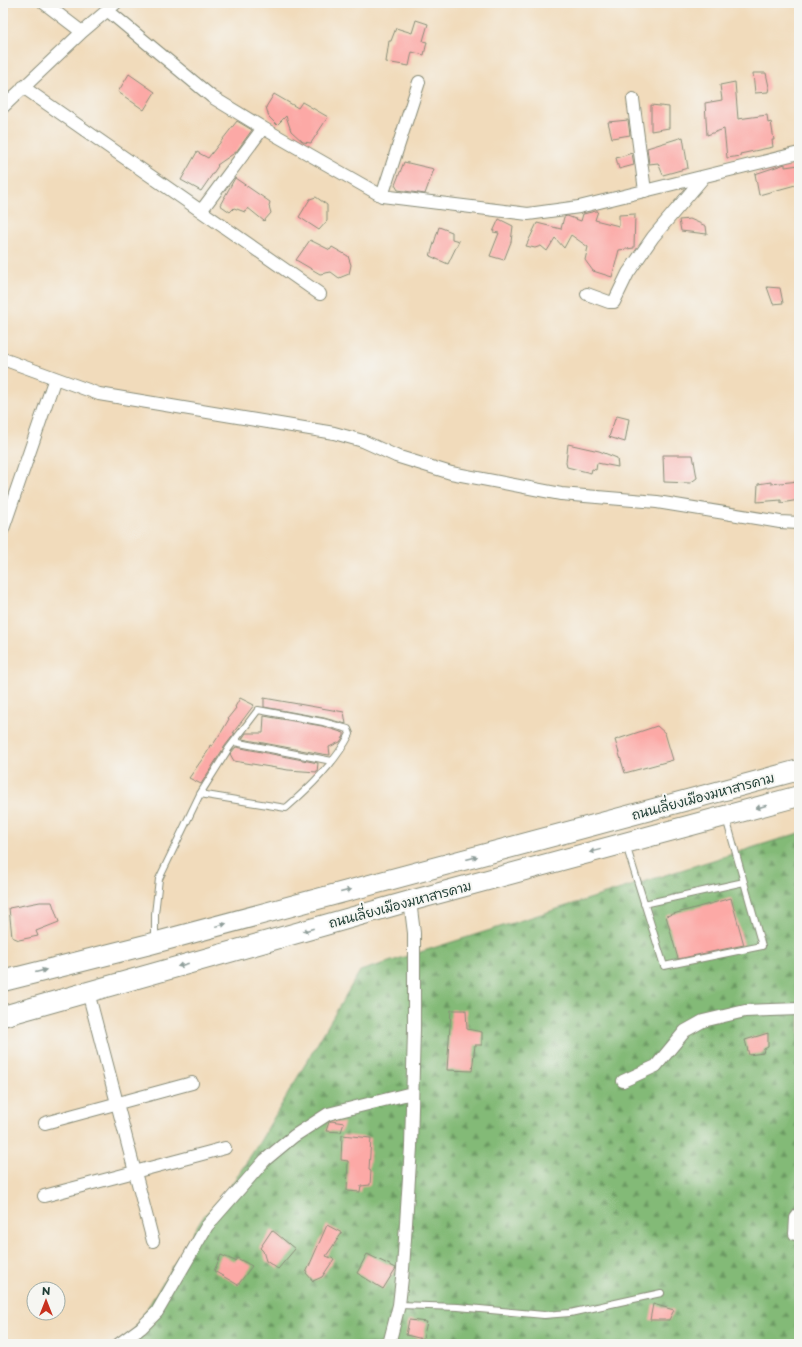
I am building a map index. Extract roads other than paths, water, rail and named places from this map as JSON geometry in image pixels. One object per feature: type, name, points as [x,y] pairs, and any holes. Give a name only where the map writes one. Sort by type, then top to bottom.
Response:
[{"type":"highway","name":"ถนนเลี่ยงเมืองมหาสารคาม","points":[[3,981],[155,942],[799,770]]},
{"type":"highway","name":"ถนนเลี่ยงเมืองมหาสารคาม","points":[[3,1016],[410,901],[799,796]]},
{"type":"street","points":[[44,3],[82,32]]},
{"type":"street","points":[[3,107],[82,32],[112,7],[212,97],[382,196],[528,214],[579,208],[645,190],[703,178],[799,153]]},
{"type":"street","points":[[382,196],[419,82]]},
{"type":"street","points":[[23,87],[320,294]]},
{"type":"street","points":[[633,99],[645,190]]},
{"type":"street","points":[[201,211],[263,128]]},
{"type":"street","points":[[587,294],[609,302],[614,302],[628,273],[653,237],[703,178]]},
{"type":"street","points":[[3,359],[99,394],[334,433],[363,441],[396,456],[451,473],[561,494],[657,502],[780,522],[799,523]]},
{"type":"street","points":[[3,529],[55,378]]},
{"type":"street","points":[[389,1344],[399,1305],[404,1269],[411,1147],[414,1029],[414,933],[410,901]]},
{"type":"street","points":[[88,992],[153,1241]]},
{"type":"street","points":[[623,1081],[656,1066],[685,1031],[703,1021],[745,1011],[799,1009]]},
{"type":"street","points":[[45,1123],[192,1083]]},
{"type":"street","points":[[119,1344],[142,1328],[157,1312],[206,1226],[265,1160],[294,1136],[328,1114],[412,1093]]},
{"type":"street","points":[[44,1196],[225,1148]]},
{"type":"street","points":[[795,1234],[796,1218],[799,1214]]},
{"type":"lane","points":[[155,942],[154,914],[159,879],[200,794],[234,742],[258,710],[323,722],[348,729],[350,734],[343,748],[308,789],[286,808],[200,794]]},
{"type":"lane","points":[[234,742],[332,761]]},
{"type":"lane","points":[[625,844],[664,966],[762,946],[725,817]]},
{"type":"lane","points":[[644,904],[744,882]]},
{"type":"lane","points":[[399,1305],[458,1307],[551,1314],[570,1313],[661,1293]]}]
